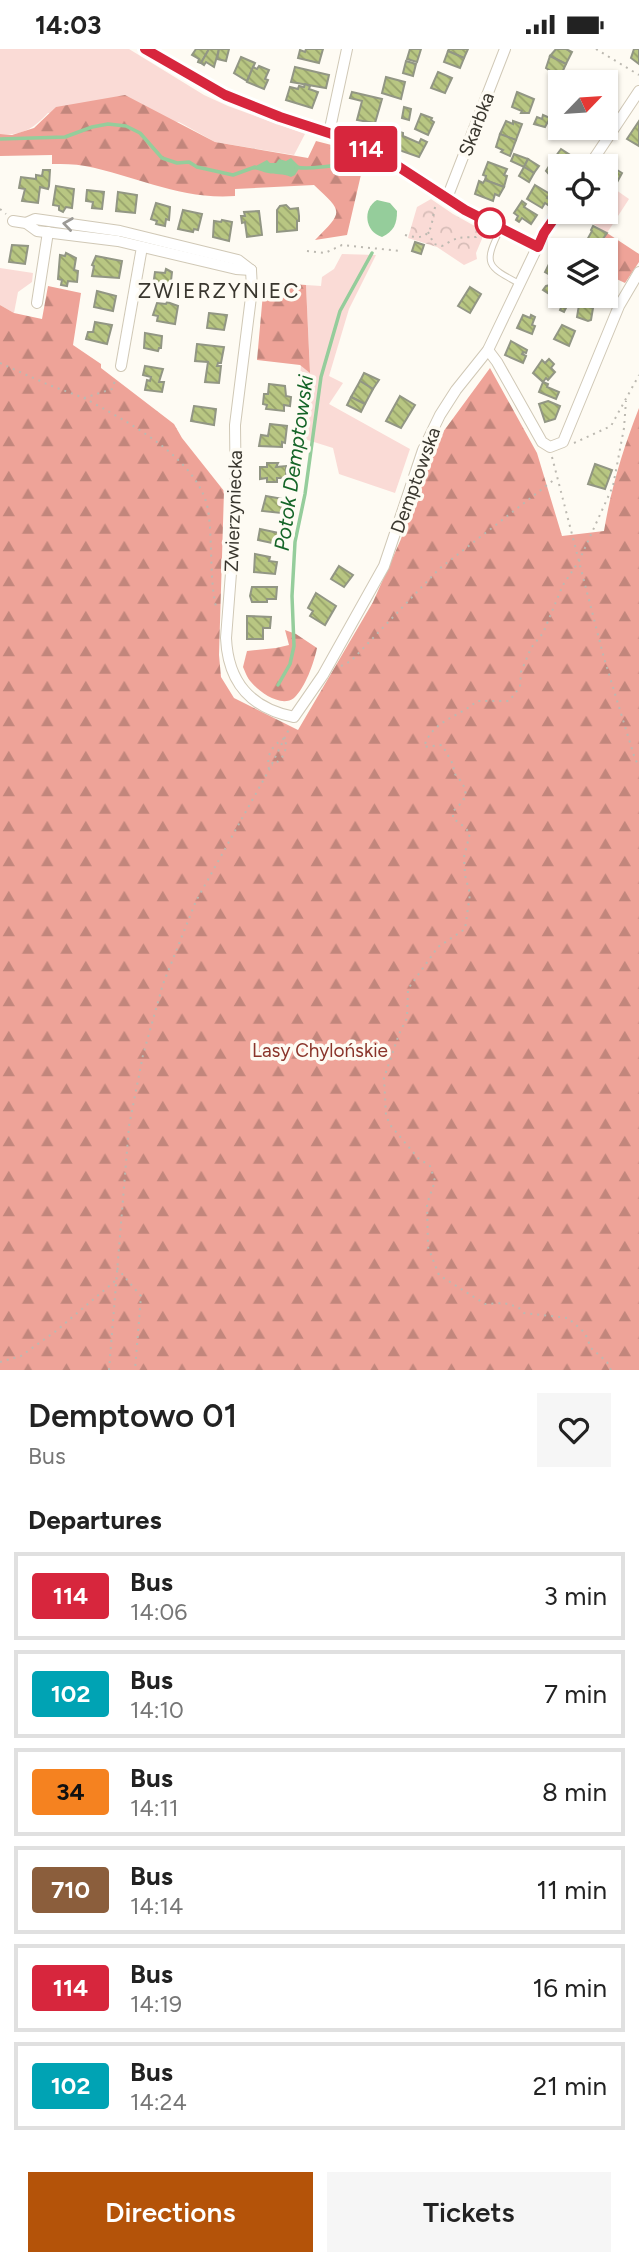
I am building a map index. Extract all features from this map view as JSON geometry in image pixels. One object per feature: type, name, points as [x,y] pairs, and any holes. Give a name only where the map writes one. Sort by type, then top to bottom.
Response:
[{"type":"street","points":[[145,49],[210,88],[379,154],[442,199],[541,248]]},
{"type":"street","points":[[329,133],[346,49]]},
{"type":"street","name":"Skarbka","points":[[442,199],[505,49]]},
{"type":"street","points":[[597,154],[639,91]]},
{"type":"street","points":[[13,222],[26,223],[36,219],[120,231],[238,260],[251,270]]},
{"type":"street","points":[[26,223],[37,231],[118,241],[236,269],[251,270]]},
{"type":"street","name":"Demptowska","points":[[294,717],[323,675],[384,566],[423,450],[440,415],[488,350],[541,248],[544,233],[550,224]]},
{"type":"street","points":[[37,303],[48,232]]},
{"type":"street","points":[[121,366],[142,247]]},
{"type":"street","name":"Zwierzyniecka","points":[[251,270],[252,289],[235,425],[236,508],[226,654],[229,667],[244,691],[279,714],[294,717]]},
{"type":"street","points":[[488,350],[542,442],[550,447],[563,442],[619,306],[639,272]]},
{"type":"lane","points":[[501,229],[489,254],[490,261],[499,272],[521,284]]},
{"type":"path","points":[[596,49],[639,75]]},
{"type":"path","points":[[404,235],[415,237],[428,232],[433,225],[434,207],[442,199]]},
{"type":"path","points":[[428,232],[434,244],[442,246],[453,238],[476,237],[485,231]]},
{"type":"path","points":[[307,251],[325,253],[342,245],[400,251]]},
{"type":"path","points":[[541,248],[548,251]]},
{"type":"path","points":[[618,283],[623,285]]},
{"type":"path","points":[[0,363],[49,386],[84,398],[127,422],[181,463],[201,488],[208,509],[212,588],[216,608]]},
{"type":"path","points":[[84,398],[111,389],[121,366]]},
{"type":"path","points":[[563,442],[577,443],[611,426],[639,375]]},
{"type":"path","points":[[611,1370],[607,1361],[591,1348],[585,1333],[568,1318],[524,1313],[518,1307],[504,1303],[485,1304],[439,1275],[428,1247],[428,1204],[435,1181],[429,1166],[418,1158],[386,1116],[384,1078],[407,1018],[408,989],[438,947],[465,929],[470,894],[464,857],[470,833],[453,819],[453,811],[467,796],[463,782],[453,772],[454,766],[442,744],[424,747],[428,736],[445,720],[477,701],[509,701],[520,687],[521,672],[531,648],[543,633],[563,585],[579,561],[613,486],[624,428],[626,401]]},
{"type":"path","points":[[550,447],[604,658],[639,766]]},
{"type":"path","points":[[323,675],[351,661],[439,569],[556,478]]},
{"type":"path","points":[[108,1370],[129,1126],[143,1055],[163,985],[196,901],[287,733]]},
{"type":"path","points":[[271,765],[284,755],[285,738]]},
{"type":"path","points":[[269,770],[269,754],[274,746],[285,738]]},
{"type":"path","points":[[117,1268],[141,1296],[135,1370]]},
{"type":"path","points":[[0,1362],[21,1356],[56,1331],[116,1279]]},
{"type":"green space","points":[[0,49],[129,49],[204,95],[305,134],[294,155],[215,142],[179,122],[48,113],[27,130],[15,134],[0,134]]},
{"type":"green space","points":[[125,95],[215,142],[308,158],[316,141],[347,149],[363,166],[347,235],[315,240],[331,223],[336,212],[331,201],[314,185],[235,189],[235,196],[215,196],[177,191],[85,166],[52,164],[52,155],[0,156],[0,134],[12,135],[34,128],[56,107]]},
{"type":"green space","points":[[618,191],[629,199],[618,216]]},
{"type":"green space","points":[[431,199],[482,230],[484,234],[476,253],[477,259],[464,265],[437,247],[408,238],[417,207]]},
{"type":"green space","points":[[593,224],[613,224],[607,233]]},
{"type":"green space","points":[[618,240],[639,254],[639,262],[625,283],[618,280]]},
{"type":"green space","points":[[342,254],[376,255],[349,309],[329,376],[343,383],[329,404],[410,449],[395,493],[339,474],[333,448],[298,437],[301,365],[310,372],[306,285],[321,286],[322,277],[334,269]]},
{"type":"green space","points":[[0,268],[33,273],[32,282],[18,292],[14,313],[0,305]]},
{"type":"green space","points":[[264,282],[306,285],[310,373],[300,365],[257,360]]},
{"type":"green space","name":"Lasy Chylońskie","points":[[48,286],[81,293],[73,345],[101,364],[101,368],[174,424],[224,491],[219,655],[221,677],[234,698],[298,730],[373,602],[401,539],[432,447],[490,368],[537,453],[562,536],[604,531],[618,469],[639,408],[639,1370],[0,1370],[0,305],[14,313],[42,319]]},
{"type":"green space","points":[[285,630],[317,648],[302,688],[289,701],[271,698],[259,690],[243,667],[247,651],[289,645]]},
{"type":"shaded area","points":[[291,158],[300,167],[291,177],[250,169],[267,160],[276,163],[279,159],[286,161]]},
{"type":"shaded area","points":[[377,200],[390,203],[397,211],[394,227],[382,237],[372,230],[367,220],[369,209]]},
{"type":"building","points":[[196,49],[209,49],[201,63],[192,55]]},
{"type":"building","points":[[209,49],[219,49],[214,67],[206,62],[204,65],[201,63]]},
{"type":"building","points":[[219,49],[229,49],[226,61],[217,59]]},
{"type":"building","points":[[306,49],[323,49],[319,63],[298,58],[300,50],[305,52]]},
{"type":"building","points":[[410,49],[421,49],[417,62],[407,59]]},
{"type":"building","points":[[468,49],[464,58],[448,51]]},
{"type":"building","points":[[556,49],[572,52],[566,64],[550,56]]},
{"type":"building","points":[[634,49],[639,49],[639,64],[631,58]]},
{"type":"building","points":[[448,51],[464,58],[460,68],[444,62]]},
{"type":"building","points":[[550,56],[566,64],[563,70],[546,68]]},
{"type":"building","points":[[241,57],[255,63],[247,81],[234,73]]},
{"type":"building","points":[[406,61],[416,64],[413,76],[403,73]]},
{"type":"building","points":[[259,66],[269,70],[264,89],[247,82],[253,67],[257,69]]},
{"type":"building","points":[[295,67],[329,75],[326,88],[291,82]]},
{"type":"building","points":[[438,72],[452,78],[445,93],[431,88]]},
{"type":"building","points":[[386,77],[405,82],[401,99],[382,93]]},
{"type":"building","points":[[305,84],[310,86],[309,89],[318,92],[312,108],[286,100],[290,87],[298,89]]},
{"type":"building","points":[[352,92],[382,99],[375,123],[357,120],[362,101],[350,98]]},
{"type":"building","points":[[517,92],[534,99],[529,113],[521,113],[522,111],[512,107]]},
{"type":"building","points":[[404,107],[411,109],[409,120],[402,118]]},
{"type":"building","points":[[421,114],[432,118],[434,122],[428,135],[415,129]]},
{"type":"building","points":[[543,115],[548,117],[545,127],[534,124],[537,117],[542,119]]},
{"type":"building","points":[[506,121],[522,124],[516,140],[500,134]]},
{"type":"building","points":[[639,121],[639,146],[627,139]]},
{"type":"building","points":[[392,129],[397,131],[393,143],[387,141]]},
{"type":"building","points":[[397,131],[419,143],[421,139],[427,142],[419,157],[396,149],[398,145],[393,143]]},
{"type":"building","points":[[500,134],[516,140],[510,156],[496,147]]},
{"type":"building","points":[[514,154],[528,159],[524,167],[511,161]]},
{"type":"building","points":[[528,159],[539,166],[534,173],[524,167]]},
{"type":"building","points":[[488,162],[507,169],[504,187],[485,180],[486,176],[483,175]]},
{"type":"building","points":[[524,167],[534,173],[529,182],[519,176]]},
{"type":"building","points":[[43,170],[50,170],[48,189],[40,187],[38,203],[22,201],[25,189],[19,188],[21,177],[36,179],[36,175],[42,176]]},
{"type":"building","points":[[485,180],[504,187],[499,196],[495,194],[493,201],[475,194],[479,181],[483,183]]},
{"type":"building","points":[[535,185],[548,193],[548,205],[545,203],[542,208],[527,199]]},
{"type":"building","points":[[56,186],[74,189],[72,208],[66,207],[63,212],[59,210],[59,206],[53,205]]},
{"type":"building","points":[[87,190],[104,192],[102,209],[92,208],[93,202],[86,201]]},
{"type":"building","points":[[118,192],[137,195],[135,213],[116,211]]},
{"type":"building","points":[[522,201],[526,204],[524,207],[537,215],[531,224],[522,218],[519,222],[516,220],[518,216],[514,213]]},
{"type":"building","points":[[156,203],[170,207],[169,220],[166,219],[165,226],[156,224],[157,221],[151,219]]},
{"type":"building","points":[[286,205],[290,209],[298,208],[297,230],[277,232],[277,210]]},
{"type":"building","points":[[183,210],[202,214],[198,230],[194,229],[193,232],[178,229]]},
{"type":"building","points":[[259,211],[262,235],[247,237],[245,222],[242,223],[241,216],[245,216],[244,212]]},
{"type":"building","points":[[214,221],[232,222],[229,241],[213,237]]},
{"type":"building","points":[[593,226],[607,233],[603,238],[588,238]]},
{"type":"building","points":[[415,242],[424,245],[421,254],[412,251]]},
{"type":"building","points":[[12,245],[28,246],[25,264],[9,262]]},
{"type":"building","points":[[66,253],[76,258],[74,270],[78,271],[77,282],[68,281],[67,286],[61,285],[62,280],[58,279],[60,255],[65,256]]},
{"type":"building","points":[[96,256],[122,261],[119,278],[92,276],[92,265]]},
{"type":"building","points":[[166,269],[172,272],[170,289],[153,286],[155,272],[165,273]]},
{"type":"building","points":[[470,287],[481,294],[470,313],[458,306]]},
{"type":"building","points":[[97,291],[116,296],[113,311],[94,307]]},
{"type":"building","points":[[167,302],[178,306],[175,324],[157,321],[158,316],[153,315],[157,303]]},
{"type":"building","points":[[578,308],[593,308],[591,320],[577,317]]},
{"type":"building","points":[[209,313],[227,315],[224,330],[207,328]]},
{"type":"building","points":[[523,315],[535,317],[532,334],[517,328]]},
{"type":"building","points":[[95,322],[112,325],[107,344],[86,339],[88,332],[93,332]]},
{"type":"building","points":[[562,325],[575,331],[569,346],[554,339]]},
{"type":"building","points":[[145,333],[162,336],[161,348],[158,351],[144,348]]},
{"type":"building","points":[[511,341],[527,350],[522,354],[526,356],[523,363],[505,355]]},
{"type":"building","points":[[197,344],[224,347],[221,363],[217,366],[221,366],[219,383],[205,382],[208,362],[195,361]]},
{"type":"building","points":[[549,359],[554,364],[551,368],[555,372],[543,382],[533,373],[542,360],[545,363]]},
{"type":"building","points":[[145,366],[163,369],[159,382],[164,382],[162,392],[145,390],[147,380],[150,381],[151,377],[143,375]]},
{"type":"building","points":[[364,373],[379,380],[373,389],[360,381]]},
{"type":"building","points":[[360,381],[373,389],[365,404],[351,397]]},
{"type":"building","points":[[543,382],[548,384],[547,387],[559,392],[556,399],[539,392]]},
{"type":"building","points":[[269,384],[285,386],[286,396],[291,397],[290,406],[284,405],[284,411],[266,409],[267,405],[263,404]]},
{"type":"building","points":[[400,396],[415,405],[401,428],[386,421]]},
{"type":"building","points":[[351,397],[365,404],[361,412],[347,405]]},
{"type":"building","points":[[548,401],[560,406],[555,419],[545,422],[539,404]]},
{"type":"building","points":[[194,406],[216,409],[214,425],[191,421]]},
{"type":"building","points":[[270,424],[287,426],[282,447],[259,446],[261,435],[268,436]]},
{"type":"building","points":[[267,463],[278,463],[276,467],[286,466],[286,478],[277,478],[277,482],[267,482],[267,478],[260,479],[260,467],[267,467]]},
{"type":"building","points":[[595,464],[612,470],[605,489],[588,484]]},
{"type":"building","points":[[266,496],[283,499],[281,513],[262,511]]},
{"type":"building","points":[[260,529],[279,533],[277,544],[258,540]]},
{"type":"building","points":[[255,554],[270,557],[269,561],[277,562],[275,574],[254,572]]},
{"type":"building","points":[[339,566],[353,575],[344,587],[331,579]]},
{"type":"building","points":[[252,587],[277,587],[276,599],[252,602]]},
{"type":"building","points":[[316,593],[336,606],[325,625],[310,616],[313,611],[308,608]]},
{"type":"building","points":[[247,616],[271,617],[270,628],[263,628],[263,639],[247,639]]},
{"type":"waterway","points":[[0,139],[65,137],[108,124],[126,126],[140,133],[162,158],[177,163],[189,162],[197,167],[233,175],[255,167]]},
{"type":"waterway","points":[[296,167],[335,166],[375,174]]},
{"type":"waterway","name":"Potok Demptowski","points":[[278,685],[290,664],[294,646],[292,596],[295,542],[305,494],[321,377],[340,311],[372,253]]},
{"type":"bus line","name":"114","points":[[145,49],[225,95],[379,154],[465,210],[538,247],[550,224]]},
{"type":"district","name":"ZWIERZYNIEC","points":[[219,291]]}]
